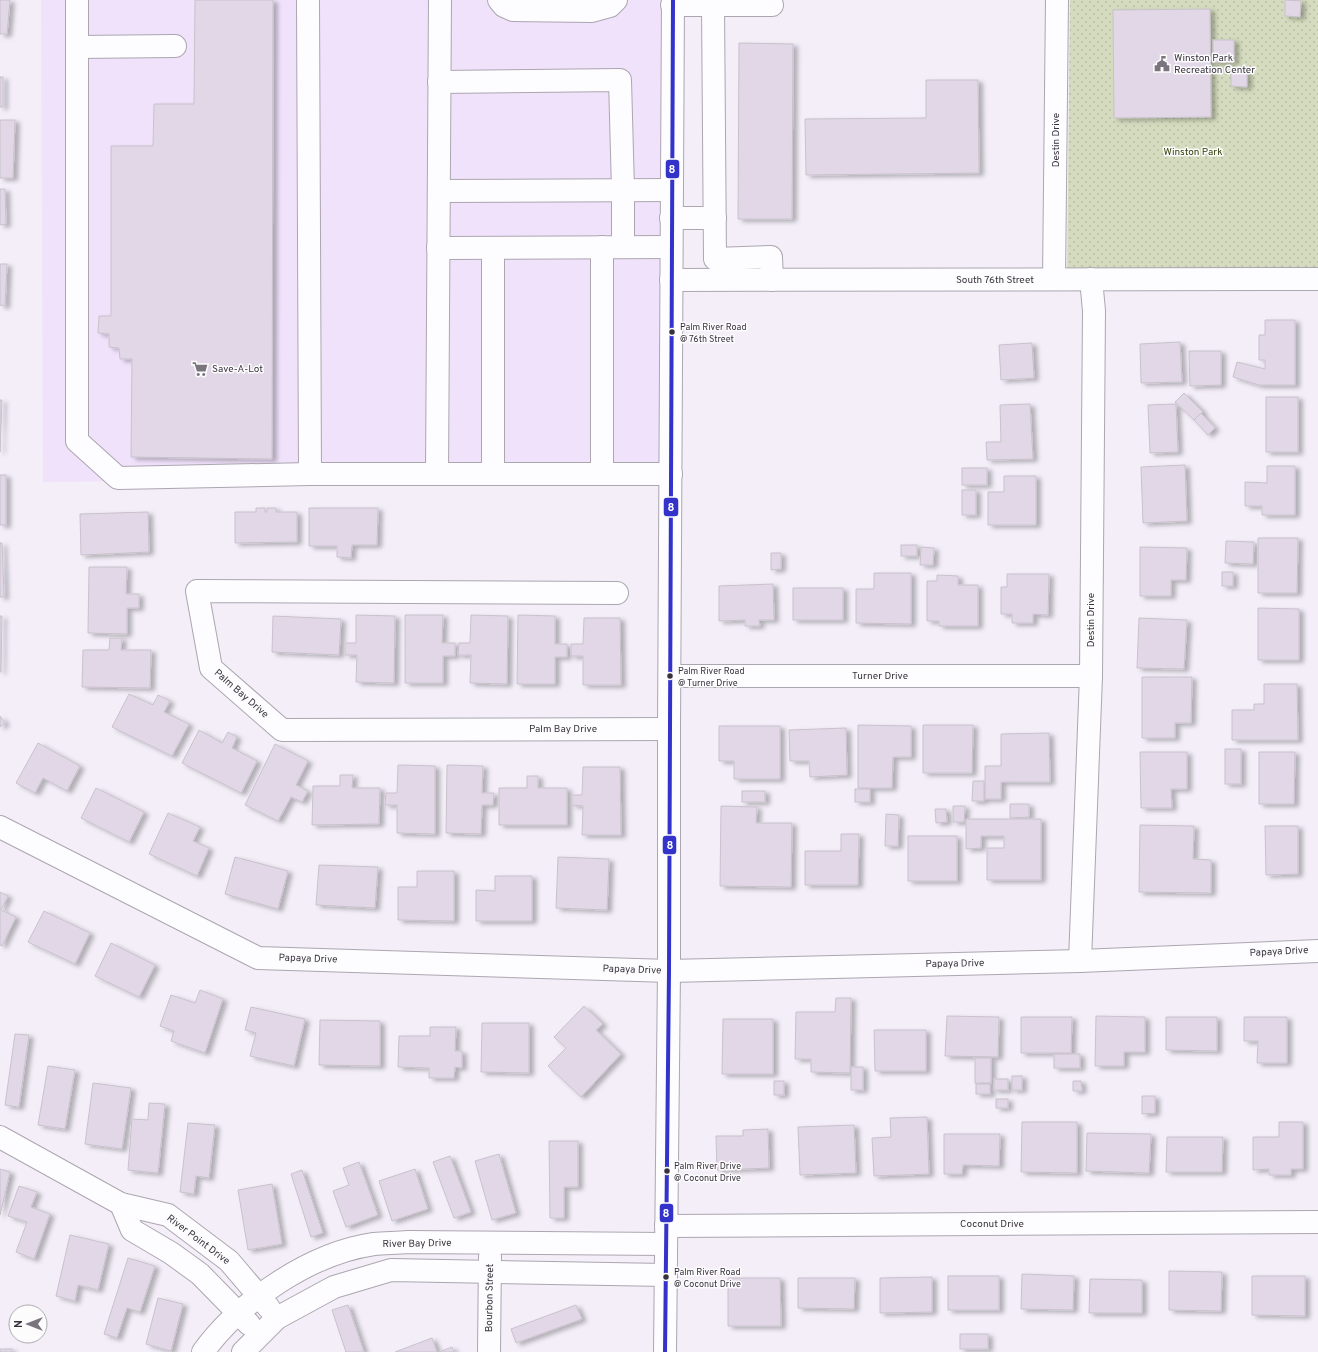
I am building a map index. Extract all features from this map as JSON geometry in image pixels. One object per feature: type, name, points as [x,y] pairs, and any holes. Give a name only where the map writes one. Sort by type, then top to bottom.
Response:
[{"type":"street","points":[[77,0],[77,441],[118,478],[310,474],[671,474]]},
{"type":"street","points":[[308,0],[310,474]]},
{"type":"street","points":[[437,474],[440,0]]},
{"type":"street","points":[[499,0],[504,6],[513,10],[592,11],[610,6],[616,0]]},
{"type":"street","name":"Destin Drive","points":[[1054,280],[1056,0]]},
{"type":"street","points":[[665,1352],[670,971],[669,729],[672,2],[713,5],[772,5]]},
{"type":"street","points":[[713,5],[716,269]]},
{"type":"street","points":[[77,47],[175,46]]},
{"type":"street","points":[[439,82],[620,80],[623,190],[612,247],[602,474]]},
{"type":"street","points":[[438,190],[672,190]]},
{"type":"street","points":[[671,218],[715,218]]},
{"type":"street","points":[[438,248],[671,247]]},
{"type":"street","points":[[493,248],[493,474]]},
{"type":"street","name":"South 76th Street","points":[[671,280],[716,269],[772,280],[1318,279]]},
{"type":"street","name":"Destin Drive","points":[[1080,961],[1090,676],[1094,319],[1091,280]]},
{"type":"street","name":"Palm Bay Drive","points":[[617,593],[197,591],[211,668],[282,730],[669,729]]},
{"type":"street","name":"Turner Drive","points":[[670,676],[1090,676]]},
{"type":"street","name":"Papaya Drive","points":[[0,827],[258,958],[670,971],[1080,961],[1318,951]]},
{"type":"street","name":"River Point Drive","points":[[0,1137],[121,1204],[168,1215],[229,1261],[277,1318]]},
{"type":"street","points":[[121,1204],[132,1230],[171,1253],[200,1274],[260,1335]]},
{"type":"street","name":"Coconut Drive","points":[[666,1235],[1318,1222]]},
{"type":"street","name":"River Bay Drive","points":[[203,1352],[216,1334],[259,1297],[280,1282],[304,1269],[338,1254],[374,1244],[408,1242],[490,1243],[666,1235]]},
{"type":"street","name":"Bourbon Street","points":[[489,1352],[490,1243]]},
{"type":"street","points":[[243,1352],[277,1318],[334,1287],[390,1270],[666,1275]]},
{"type":"shaded area","points":[[41,0],[664,0],[665,477],[43,482]]},
{"type":"green space","name":"Winston Park","points":[[1070,0],[1318,0],[1318,280],[1067,276]]},
{"type":"building","points":[[0,0],[10,0],[7,34],[0,34]]},
{"type":"building","points":[[195,0],[273,0],[272,459],[131,457],[132,359],[120,359],[119,348],[109,347],[109,334],[98,333],[99,316],[111,316],[111,146],[153,146],[154,104],[194,104]]},
{"type":"building","points":[[1285,0],[1301,1],[1300,17],[1285,16]]},
{"type":"building","name":"Winston Park Recreation Center","points":[[1210,9],[1211,117],[1114,118],[1113,10]]},
{"type":"building","points":[[1213,40],[1234,40],[1234,62],[1213,62]]},
{"type":"building","points":[[739,43],[793,44],[792,219],[738,219]]},
{"type":"building","points":[[1231,70],[1247,71],[1247,87],[1231,86]]},
{"type":"building","points":[[0,77],[3,77],[3,107],[0,107]]},
{"type":"building","points":[[926,80],[978,80],[979,173],[806,175],[805,119],[926,118]]},
{"type":"building","points":[[0,120],[15,120],[13,178],[0,178]]},
{"type":"building","points":[[0,189],[5,189],[6,224],[0,225]]},
{"type":"building","points":[[0,264],[7,264],[5,306],[0,305]]},
{"type":"building","points":[[1265,320],[1295,320],[1295,385],[1259,385],[1233,377],[1237,362],[1265,369],[1265,360],[1259,360],[1259,335],[1265,335]]},
{"type":"building","points":[[1180,342],[1182,382],[1141,383],[1140,344]]},
{"type":"building","points":[[1032,343],[1034,378],[1001,380],[999,345]]},
{"type":"building","points":[[1189,351],[1221,351],[1221,385],[1190,386]]},
{"type":"building","points":[[1184,393],[1203,412],[1194,420],[1175,402]]},
{"type":"building","points":[[1266,397],[1298,397],[1298,452],[1266,452]]},
{"type":"building","points":[[0,400],[2,400],[0,452]]},
{"type":"building","points":[[1030,404],[1033,459],[987,460],[986,442],[1001,442],[1000,405]]},
{"type":"building","points":[[1176,404],[1178,452],[1150,453],[1148,405]]},
{"type":"building","points":[[1201,413],[1215,428],[1208,435],[1194,420]]},
{"type":"building","points":[[1185,465],[1187,521],[1143,523],[1141,467]]},
{"type":"building","points":[[1267,466],[1295,466],[1295,515],[1262,515],[1262,506],[1245,506],[1245,482],[1267,483]]},
{"type":"building","points":[[962,468],[987,468],[987,485],[962,485]]},
{"type":"building","points":[[0,475],[6,475],[6,525],[0,525]]},
{"type":"building","points":[[1004,476],[1036,476],[1036,525],[988,525],[988,492],[1004,492]]},
{"type":"building","points":[[962,490],[976,490],[976,515],[962,515]]},
{"type":"building","points":[[256,508],[265,508],[265,512],[267,512],[267,508],[276,508],[276,512],[297,512],[297,542],[235,543],[235,512],[256,512]]},
{"type":"building","points":[[309,508],[378,508],[377,545],[352,545],[351,558],[337,557],[337,546],[309,546]]},
{"type":"building","points":[[148,512],[149,552],[81,555],[80,514]]},
{"type":"building","points":[[1258,538],[1298,538],[1297,593],[1258,593]]},
{"type":"building","points":[[1226,541],[1254,542],[1253,564],[1225,563]]},
{"type":"building","points":[[0,543],[2,543],[4,597],[0,597]]},
{"type":"building","points":[[901,545],[917,545],[917,556],[901,556]]},
{"type":"building","points":[[921,547],[934,548],[933,565],[920,565]]},
{"type":"building","points":[[1140,547],[1187,548],[1186,580],[1171,580],[1171,596],[1140,596]]},
{"type":"building","points":[[771,553],[781,553],[781,569],[771,570]]},
{"type":"building","points":[[89,567],[127,567],[126,594],[139,594],[139,608],[127,608],[127,634],[88,633]]},
{"type":"building","points":[[1222,572],[1233,572],[1233,586],[1222,586]]},
{"type":"building","points":[[874,573],[911,573],[911,624],[856,623],[856,589],[874,589]]},
{"type":"building","points":[[1007,574],[1049,574],[1048,615],[1033,614],[1033,623],[1012,623],[1012,614],[1001,614],[1001,587],[1007,587]]},
{"type":"building","points":[[937,575],[958,576],[958,585],[978,585],[978,626],[939,626],[939,621],[927,621],[927,581],[937,581]]},
{"type":"building","points":[[773,584],[774,620],[759,620],[760,626],[745,626],[745,620],[719,621],[719,586]]},
{"type":"building","points":[[793,588],[843,588],[843,620],[793,620]]},
{"type":"building","points":[[1258,608],[1299,609],[1299,660],[1258,660]]},
{"type":"building","points":[[356,615],[395,616],[394,683],[356,682],[357,655],[345,655],[345,643],[356,643]]},
{"type":"building","points":[[405,615],[443,615],[442,643],[455,643],[455,656],[443,656],[443,683],[405,683]]},
{"type":"building","points":[[471,615],[508,616],[507,684],[470,683],[471,655],[458,655],[459,643],[470,643]]},
{"type":"building","points":[[518,615],[555,616],[555,644],[567,644],[567,657],[555,657],[555,684],[517,684]]},
{"type":"building","points":[[0,616],[2,616],[1,672],[0,672]]},
{"type":"building","points":[[273,616],[341,619],[339,655],[272,652]]},
{"type":"building","points":[[584,618],[620,618],[621,685],[583,685],[583,656],[571,656],[571,644],[583,644]]},
{"type":"building","points":[[1139,618],[1187,620],[1184,669],[1137,668]]},
{"type":"building","points":[[110,638],[122,638],[121,650],[151,650],[150,688],[82,687],[83,650],[109,650]]},
{"type":"building","points":[[1142,677],[1192,677],[1191,723],[1175,723],[1175,738],[1142,738]]},
{"type":"building","points":[[1264,684],[1297,684],[1298,740],[1232,740],[1232,710],[1254,710],[1254,704],[1264,704]]},
{"type":"building","points":[[129,694],[153,705],[158,695],[170,701],[164,712],[189,724],[172,756],[112,727]]},
{"type":"building","points":[[0,716],[5,723],[0,727]]},
{"type":"building","points":[[858,725],[911,726],[911,757],[893,757],[892,788],[858,788]]},
{"type":"building","points":[[923,725],[973,725],[972,773],[923,773]]},
{"type":"building","points":[[719,726],[780,726],[780,779],[734,779],[734,761],[719,761]]},
{"type":"building","points":[[846,728],[847,775],[810,777],[809,761],[790,761],[789,730]]},
{"type":"building","points":[[199,730],[222,743],[228,732],[237,737],[232,748],[257,761],[241,793],[182,763]]},
{"type":"building","points":[[1049,733],[1050,782],[1001,782],[1001,799],[985,799],[985,766],[1001,766],[1001,734]]},
{"type":"building","points":[[38,743],[80,766],[67,791],[43,778],[35,793],[16,783]]},
{"type":"building","points":[[275,744],[308,761],[296,785],[308,791],[302,802],[291,797],[278,821],[245,805]]},
{"type":"building","points":[[1225,749],[1241,749],[1241,784],[1225,784]]},
{"type":"building","points":[[1140,752],[1187,752],[1187,789],[1171,789],[1172,808],[1141,808]]},
{"type":"building","points":[[1259,752],[1295,752],[1294,804],[1259,804]]},
{"type":"building","points":[[398,765],[435,766],[435,834],[397,833],[397,805],[385,805],[386,793],[397,793]]},
{"type":"building","points":[[447,765],[483,766],[482,793],[494,793],[493,805],[482,805],[481,834],[446,833]]},
{"type":"building","points":[[583,767],[620,767],[621,835],[582,835],[583,806],[572,805],[572,795],[582,795]]},
{"type":"building","points":[[340,775],[353,775],[352,788],[380,788],[379,824],[312,825],[313,786],[340,786]]},
{"type":"building","points":[[527,776],[538,776],[538,788],[567,788],[567,825],[499,825],[499,788],[527,788]]},
{"type":"building","points":[[973,781],[984,781],[984,801],[972,801]]},
{"type":"building","points":[[96,788],[144,812],[129,842],[81,818]]},
{"type":"building","points":[[855,789],[870,789],[870,802],[855,802]]},
{"type":"building","points":[[742,791],[765,791],[765,802],[742,802]]},
{"type":"building","points":[[1010,804],[1029,804],[1029,817],[1010,818]]},
{"type":"building","points":[[721,806],[757,807],[756,823],[792,823],[791,887],[720,886]]},
{"type":"building","points":[[953,806],[965,806],[964,822],[953,822]]},
{"type":"building","points":[[935,809],[946,809],[947,822],[936,823]]},
{"type":"building","points":[[168,813],[200,827],[193,841],[209,848],[197,876],[149,854]]},
{"type":"building","points":[[886,814],[899,815],[898,846],[885,846]]},
{"type":"building","points":[[966,819],[1041,819],[1041,880],[987,880],[987,848],[1004,848],[1004,836],[981,836],[981,848],[966,849]]},
{"type":"building","points":[[1140,825],[1194,826],[1193,859],[1211,860],[1211,893],[1139,892]]},
{"type":"building","points":[[1265,826],[1298,826],[1298,874],[1266,875]]},
{"type":"building","points":[[841,834],[859,834],[858,885],[805,885],[805,851],[841,851]]},
{"type":"building","points":[[908,836],[957,836],[957,881],[908,881]]},
{"type":"building","points":[[235,857],[288,871],[278,909],[225,894]]},
{"type":"building","points":[[558,857],[609,859],[607,910],[556,908]]},
{"type":"building","points":[[319,865],[378,867],[375,908],[316,905]]},
{"type":"building","points":[[417,871],[454,871],[454,921],[398,920],[398,887],[417,887]]},
{"type":"building","points":[[495,876],[532,876],[532,921],[476,921],[476,890],[495,891]]},
{"type":"building","points":[[0,892],[8,896],[1,910],[16,917],[2,946],[0,945]]},
{"type":"building","points":[[44,911],[90,933],[75,964],[28,942]]},
{"type":"building","points":[[111,943],[155,965],[139,997],[95,976]]},
{"type":"building","points":[[200,990],[223,999],[205,1053],[171,1041],[174,1031],[160,1026],[171,995],[195,1003]]},
{"type":"building","points":[[836,998],[851,998],[850,1073],[811,1072],[811,1059],[795,1059],[796,1012],[835,1012]]},
{"type":"building","points":[[584,1006],[603,1024],[596,1030],[621,1054],[581,1097],[548,1066],[566,1048],[554,1037]]},
{"type":"building","points":[[251,1007],[305,1019],[294,1066],[250,1056],[256,1033],[245,1030]]},
{"type":"building","points":[[947,1016],[999,1017],[998,1057],[945,1056]]},
{"type":"building","points":[[1096,1016],[1145,1017],[1145,1052],[1124,1052],[1124,1066],[1095,1066]]},
{"type":"building","points":[[1021,1017],[1072,1017],[1071,1053],[1021,1053]]},
{"type":"building","points":[[1166,1017],[1217,1017],[1217,1051],[1166,1050]]},
{"type":"building","points":[[1244,1017],[1287,1017],[1287,1063],[1257,1063],[1258,1041],[1244,1041]]},
{"type":"building","points":[[723,1019],[773,1019],[773,1074],[722,1074]]},
{"type":"building","points":[[320,1020],[380,1021],[380,1066],[319,1065]]},
{"type":"building","points":[[482,1023],[529,1023],[529,1073],[481,1072]]},
{"type":"building","points":[[430,1027],[456,1027],[455,1051],[462,1051],[462,1068],[455,1067],[454,1078],[429,1078],[429,1068],[398,1067],[399,1036],[430,1036]]},
{"type":"building","points":[[874,1030],[926,1030],[926,1071],[875,1071]]},
{"type":"building","points":[[15,1034],[29,1035],[19,1107],[5,1105]]},
{"type":"building","points":[[1054,1054],[1080,1054],[1080,1068],[1054,1068]]},
{"type":"building","points":[[975,1058],[991,1058],[991,1083],[975,1083]]},
{"type":"building","points":[[48,1066],[75,1070],[65,1129],[38,1125]]},
{"type":"building","points":[[851,1067],[863,1067],[863,1090],[851,1090]]},
{"type":"building","points":[[1012,1076],[1022,1076],[1022,1090],[1012,1090]]},
{"type":"building","points":[[994,1079],[1008,1079],[1008,1090],[994,1090]]},
{"type":"building","points":[[774,1081],[784,1081],[784,1095],[774,1095]]},
{"type":"building","points":[[1073,1081],[1081,1081],[1082,1091],[1073,1091]]},
{"type":"building","points":[[93,1083],[131,1088],[122,1149],[85,1144]]},
{"type":"building","points":[[976,1084],[990,1084],[990,1094],[976,1094]]},
{"type":"building","points":[[1142,1096],[1155,1096],[1155,1113],[1142,1114]]},
{"type":"building","points":[[996,1099],[1008,1099],[1008,1108],[996,1108]]},
{"type":"building","points":[[149,1103],[165,1104],[158,1173],[128,1170],[132,1119],[148,1120]]},
{"type":"building","points":[[927,1117],[929,1174],[874,1176],[872,1138],[891,1137],[890,1118]]},
{"type":"building","points":[[1022,1122],[1077,1122],[1077,1173],[1021,1172]]},
{"type":"building","points":[[1279,1122],[1303,1122],[1303,1169],[1291,1169],[1291,1175],[1269,1175],[1269,1169],[1253,1170],[1253,1137],[1279,1137]]},
{"type":"building","points":[[188,1123],[215,1125],[209,1178],[196,1176],[194,1194],[180,1192]]},
{"type":"building","points":[[854,1125],[856,1173],[800,1175],[798,1127]]},
{"type":"building","points":[[768,1129],[769,1168],[717,1170],[716,1136],[743,1136],[743,1130]]},
{"type":"building","points":[[1087,1133],[1151,1134],[1149,1173],[1086,1171]]},
{"type":"building","points":[[944,1134],[1000,1134],[999,1166],[963,1165],[962,1174],[944,1174]]},
{"type":"building","points":[[1167,1137],[1223,1137],[1222,1172],[1166,1172]]},
{"type":"building","points":[[549,1141],[578,1141],[578,1187],[564,1187],[564,1218],[550,1218]]},
{"type":"building","points":[[499,1154],[516,1213],[492,1220],[475,1161]]},
{"type":"building","points":[[450,1156],[471,1212],[454,1218],[433,1162]]},
{"type":"building","points":[[359,1162],[378,1215],[346,1227],[333,1191],[349,1185],[343,1168]]},
{"type":"building","points":[[0,1169],[10,1172],[0,1215]]},
{"type":"building","points":[[415,1169],[428,1209],[392,1221],[379,1181]]},
{"type":"building","points":[[302,1170],[323,1233],[311,1237],[291,1174]]},
{"type":"building","points":[[272,1184],[282,1244],[248,1250],[238,1190]]},
{"type":"building","points":[[19,1186],[37,1192],[31,1207],[50,1214],[34,1259],[16,1252],[27,1222],[8,1216]]},
{"type":"building","points":[[70,1235],[109,1244],[98,1290],[78,1285],[75,1301],[56,1296]]},
{"type":"building","points":[[128,1258],[155,1266],[140,1312],[127,1308],[117,1338],[104,1334]]},
{"type":"building","points":[[1169,1271],[1222,1272],[1221,1311],[1169,1310]]},
{"type":"building","points":[[1022,1274],[1074,1276],[1073,1310],[1021,1309]]},
{"type":"building","points":[[948,1276],[999,1276],[999,1310],[948,1310]]},
{"type":"building","points":[[1252,1276],[1305,1276],[1305,1316],[1252,1315]]},
{"type":"building","points":[[932,1277],[932,1312],[880,1313],[880,1278]]},
{"type":"building","points":[[728,1278],[780,1278],[781,1326],[728,1326]]},
{"type":"building","points":[[798,1278],[855,1278],[854,1309],[798,1308]]},
{"type":"building","points":[[1090,1279],[1142,1280],[1142,1313],[1089,1313]]},
{"type":"building","points":[[158,1298],[183,1304],[171,1351],[146,1344]]},
{"type":"building","points":[[348,1305],[364,1352],[346,1352],[332,1310]]},
{"type":"building","points":[[576,1305],[582,1319],[516,1343],[511,1329]]},
{"type":"building","points":[[960,1334],[988,1334],[988,1349],[960,1349]]},
{"type":"building","points":[[432,1338],[437,1352],[395,1352]]},
{"type":"building","points":[[452,1347],[454,1352],[439,1352]]},
{"type":"building","points":[[0,1349],[12,1349],[12,1352],[0,1352]]},
{"type":"transit line","name":"8","points":[[665,1352],[669,971],[673,0]]},
{"type":"place","name":"Winston Park Recreation Center","points":[[1162,64]]},
{"type":"place","name":"Palm River Road @ 76th Street","points":[[672,332]]},
{"type":"place","name":"Save-A-Lot","points":[[200,369]]},
{"type":"place","name":"Palm River Road @ Turner Drive","points":[[670,676]]},
{"type":"place","name":"Palm River Drive @ Coconut Drive","points":[[667,1171]]},
{"type":"place","name":"Palm River Road @ Coconut Drive","points":[[666,1277]]}]
